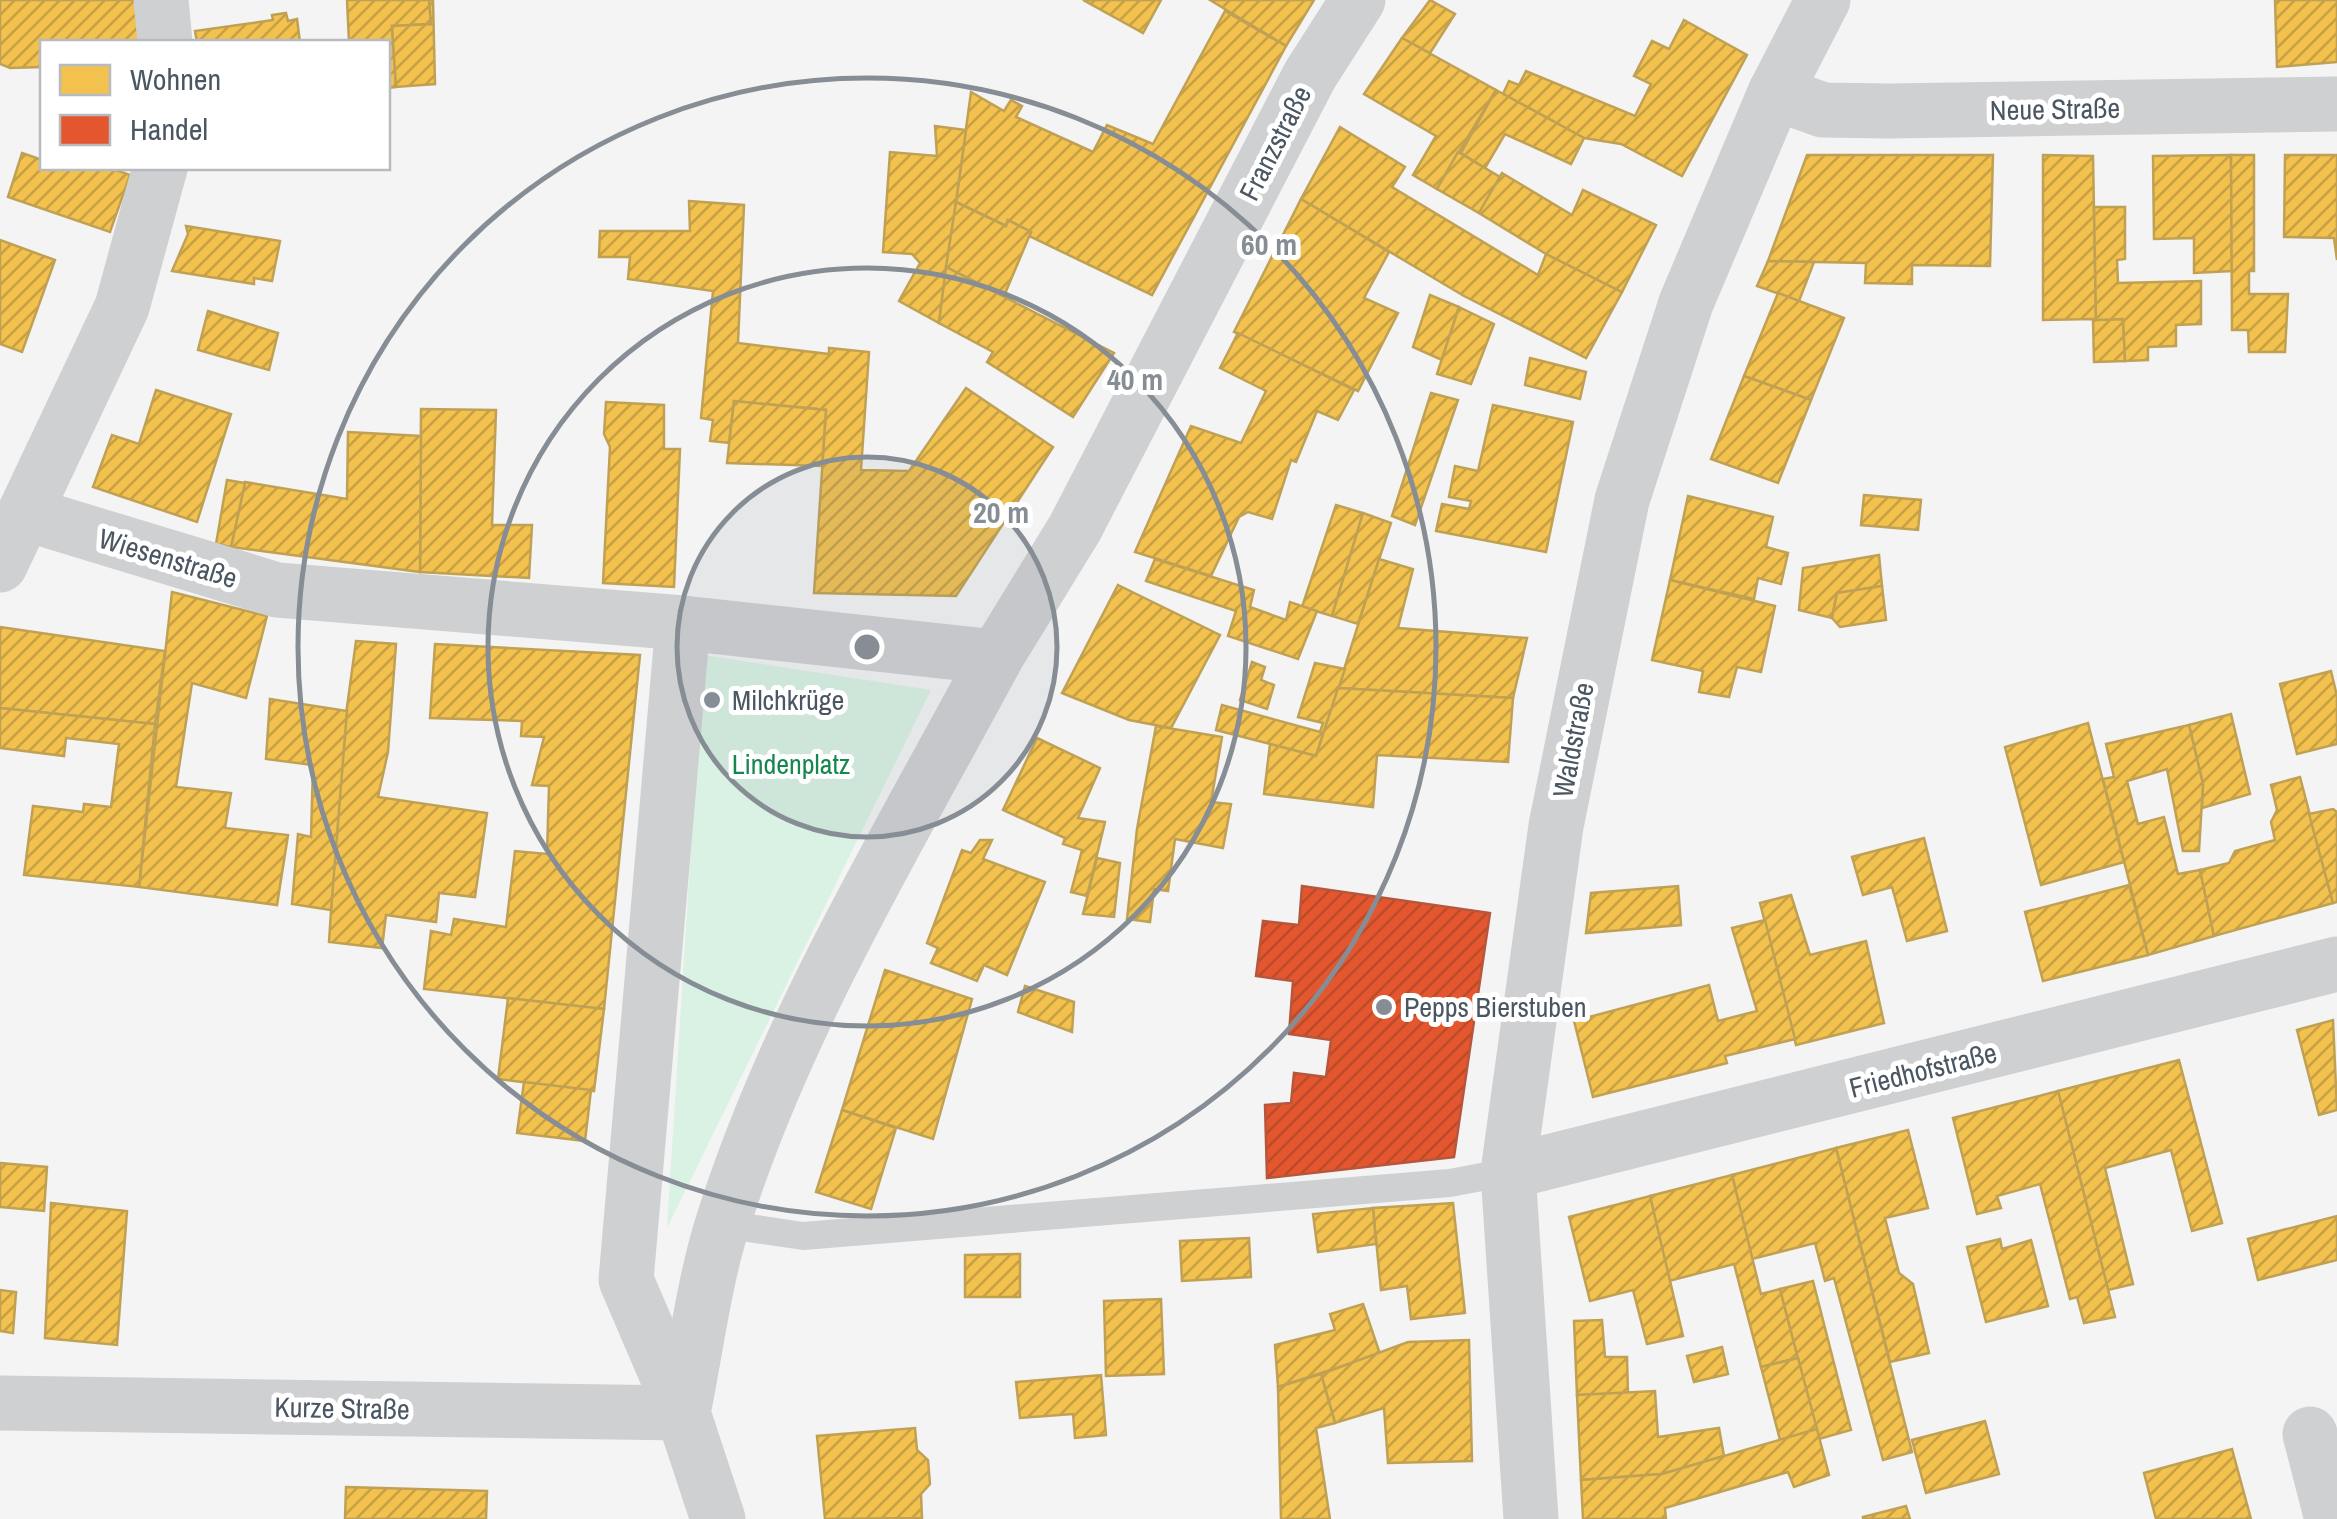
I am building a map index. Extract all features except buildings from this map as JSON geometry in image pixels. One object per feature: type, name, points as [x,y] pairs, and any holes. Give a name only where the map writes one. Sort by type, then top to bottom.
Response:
[{"type":"street","points":[[161,0],[165,40]]},
{"type":"street","name":"Franzstraße","points":[[996,658],[1075,528],[1310,75],[1358,0]]},
{"type":"street","name":"Waldstraße","points":[[1532,1519],[1508,1172],[1556,826],[1622,500],[1686,303],[1775,93],[1823,0]]},
{"type":"street","name":"Neue Straße","points":[[1775,93],[1822,110],[1872,111],[2337,104]]},
{"type":"street","points":[[0,565],[122,307],[159,170]]},
{"type":"street","name":"Wiesenstraße","points":[[27,514],[277,590],[682,623]]},
{"type":"street","points":[[684,1413],[722,1224],[747,1151],[808,1010],[996,658],[682,623],[626,1280],[684,1413],[718,1519]]},
{"type":"street","name":"Friedhofstraße","points":[[1508,1172],[2337,964]]},
{"type":"street","name":"Kurze Straße","points":[[0,1403],[684,1413]]},
{"type":"street","points":[[2310,1434],[2332,1519]]},
{"type":"lane","points":[[722,1224],[803,1236],[1450,1183],[1508,1172]]},
{"type":"green space","name":"Lindenplatz","points":[[703,655],[931,690],[667,1228]]},
{"type":"place","name":"Milchkrüge","points":[[712,700]]},
{"type":"place","name":"Pepps Bierstuben","points":[[1384,1007]]}]
